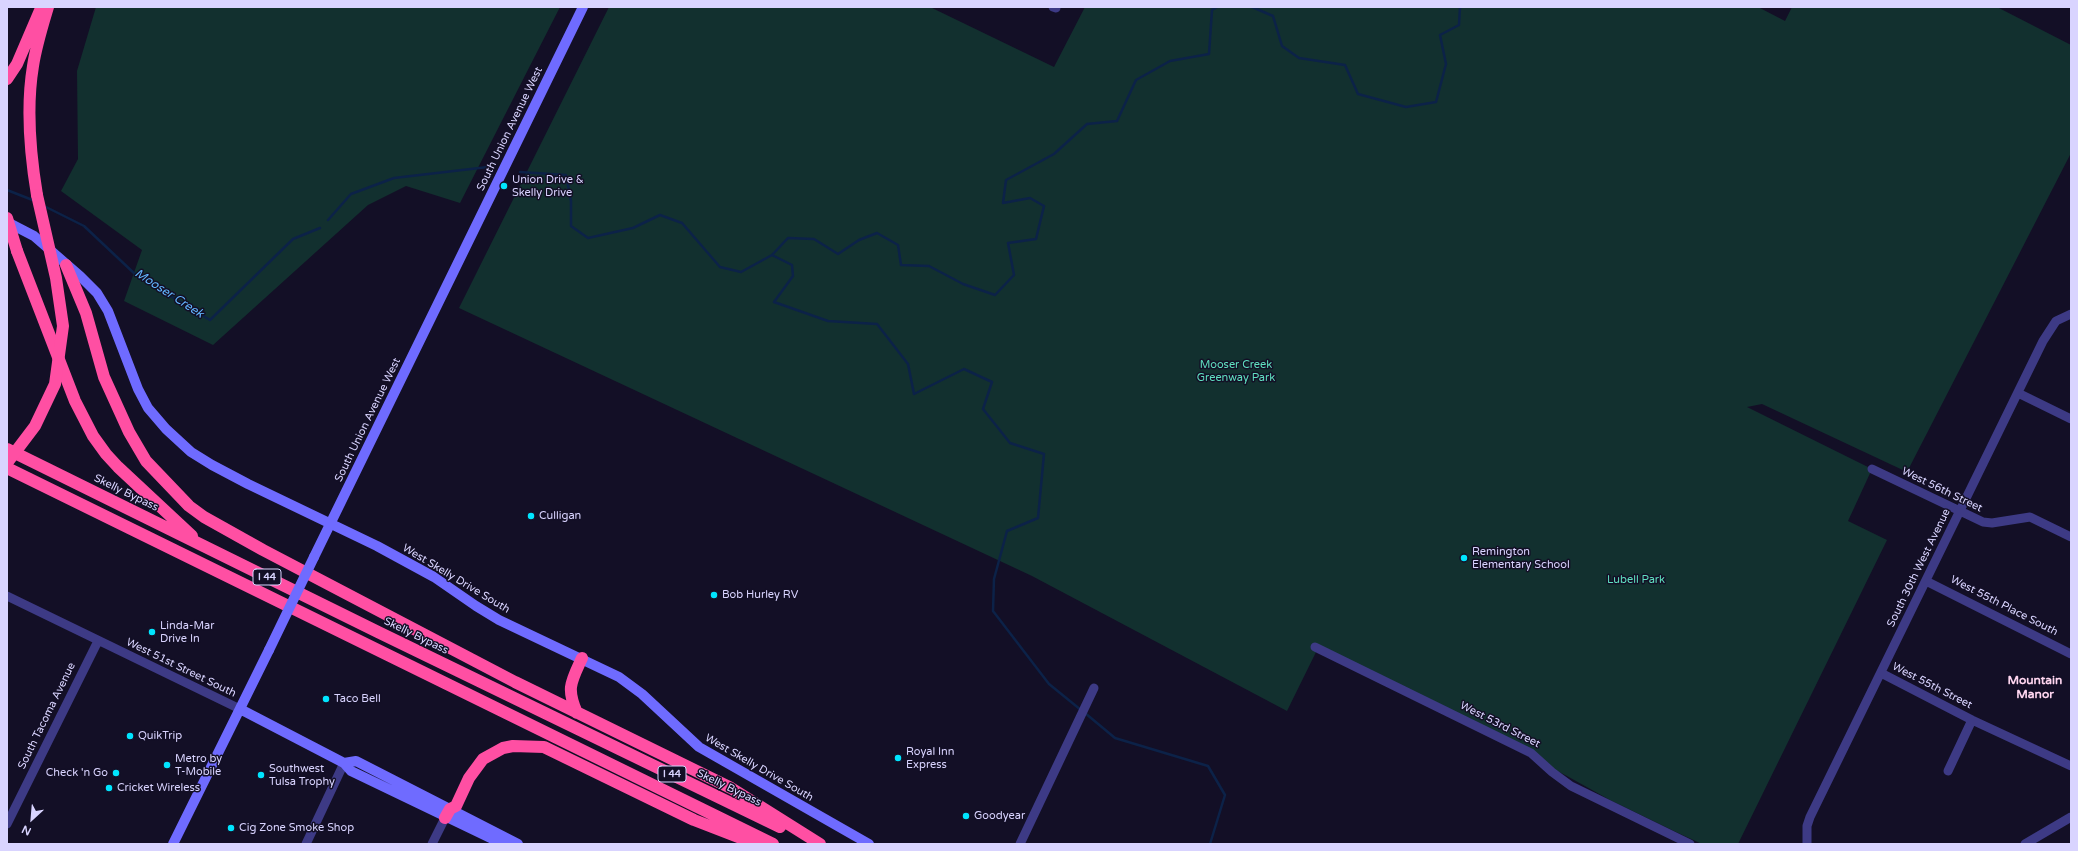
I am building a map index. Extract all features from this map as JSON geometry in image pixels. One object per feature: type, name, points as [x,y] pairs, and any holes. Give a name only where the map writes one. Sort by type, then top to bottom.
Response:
[{"type":"highway","points":[[7,79],[17,64],[41,7]]},
{"type":"highway","points":[[7,463],[35,426],[55,384],[63,326],[56,278],[37,195],[29,120],[33,65],[48,7]]},
{"type":"highway","points":[[7,218],[17,251],[75,401],[93,436],[114,462],[200,544]]},
{"type":"highway","points":[[66,265],[86,312],[104,377],[129,432],[146,461],[157,474],[190,506],[204,517],[577,713],[731,788],[820,844]]},
{"type":"highway","name":"Skelly Bypass","points":[[7,449],[816,844]]},
{"type":"highway","name":"I 44","points":[[7,468],[773,844]]},
{"type":"highway","points":[[577,713],[569,690],[570,682],[582,658]]},
{"type":"highway","points":[[448,813],[456,806],[469,778],[483,759],[503,748],[513,746],[544,747],[694,820],[757,844]]},
{"type":"street","name":"South Union Avenue West","points":[[173,844],[583,7]]},
{"type":"street","name":"West Skelly Drive South","points":[[7,222],[34,236],[80,276],[97,293],[108,311],[138,390],[148,408],[166,429],[191,452],[212,465],[330,525],[377,546],[434,577],[499,620],[582,658],[625,681],[642,694],[699,748],[869,844]]},
{"type":"street","name":"South 30th West Avenue","points":[[1807,844],[1807,826],[1810,817],[2018,393],[2052,326],[2061,318],[2071,314]]},
{"type":"street","points":[[2018,393],[2071,419]]},
{"type":"street","name":"West 56th Street","points":[[1872,469],[1959,512],[1983,522],[1992,523],[2030,517],[2071,537]]},
{"type":"street","name":"West 55th Place South","points":[[1926,581],[2071,654]]},
{"type":"street","name":"West 51st Street South","points":[[7,596],[240,709],[344,763],[352,772],[518,844]]},
{"type":"street","name":"South Tacoma Avenue","points":[[7,824],[98,641]]},
{"type":"street","name":"West 53rd Street","points":[[1315,647],[1531,753],[1552,772],[1571,786],[1690,844]]},
{"type":"street","name":"West 55th Street","points":[[1881,673],[1972,720],[2071,766]]},
{"type":"street","points":[[1020,844],[1094,688]]},
{"type":"street","name":"West 55th Street","points":[[1948,771],[1972,720]]},
{"type":"street","points":[[306,844],[344,763]]},
{"type":"street","points":[[432,844],[448,813]]},
{"type":"street","name":"West 51st Street South","points":[[448,813],[503,844]]},
{"type":"street","points":[[2025,844],[2071,817]]},
{"type":"green space","points":[[96,7],[560,7],[460,203],[406,186],[368,205],[213,345],[124,301],[142,250],[61,191],[78,159],[77,71]]},
{"type":"green space","points":[[609,7],[930,7],[1054,67],[1085,7],[1758,7],[1785,21],[1792,7],[1997,7],[2071,45],[2071,153],[1907,472],[1762,404],[1747,407],[1872,469],[1848,521],[1887,540],[1738,844],[1702,844],[1610,800],[1567,776],[1318,648],[1287,711],[1032,576],[459,308]]},
{"type":"waterway","points":[[520,172],[566,175],[571,201],[571,226],[588,238],[633,228],[660,215],[682,223],[720,267],[741,272],[772,255],[788,238],[814,239],[838,254],[859,240],[877,233],[898,245],[901,265],[929,266],[963,284],[995,295],[1014,275],[1008,243],[1036,239],[1044,206],[1030,198],[1003,203],[1006,180],[1054,154],[1087,124],[1117,121],[1136,80],[1170,61],[1209,54],[1212,10],[1217,7]]},
{"type":"waterway","points":[[1252,7],[1273,16],[1282,46],[1299,58],[1345,65],[1358,94],[1406,107],[1436,102],[1446,64],[1440,35],[1459,25],[1460,7]]},
{"type":"waterway","name":"Mooser Creek","points":[[328,220],[351,194],[394,178],[488,167]]},
{"type":"waterway","name":"Mooser Creek","points":[[7,190],[35,201]]},
{"type":"waterway","name":"Mooser Creek","points":[[44,206],[84,226],[136,275],[210,320],[293,239],[320,228]]},
{"type":"waterway","points":[[772,255],[792,265],[793,276],[774,302],[828,321],[877,324],[908,364],[914,394],[964,369],[992,382],[983,409],[1010,443],[1044,454],[1038,518],[1007,531],[994,579],[993,611],[1049,684],[1081,710]]},
{"type":"waterway","points":[[1085,713],[1115,738],[1208,766],[1225,795],[1210,844]]},
{"type":"place","name":"Union Drive & Skelly Drive","points":[[504,186]]},
{"type":"place","name":"Culligan","points":[[531,516]]},
{"type":"place","name":"Remington Elementary School","points":[[1464,558]]},
{"type":"place","name":"Bob Hurley RV","points":[[714,595]]},
{"type":"place","name":"Linda-Mar Drive In","points":[[152,632]]},
{"type":"place","name":"Taco Bell","points":[[326,699]]},
{"type":"place","name":"QuikTrip","points":[[130,736]]},
{"type":"place","name":"Royal Inn Express","points":[[898,758]]},
{"type":"place","name":"Metro by T-Mobile","points":[[167,765]]},
{"type":"place","name":"Check 'n Go","points":[[116,773]]},
{"type":"place","name":"Southwest Tulsa Trophy","points":[[261,775]]},
{"type":"place","name":"Cricket Wireless","points":[[109,788]]},
{"type":"place","name":"Goodyear","points":[[966,816]]},
{"type":"place","name":"Cig Zone Smoke Shop","points":[[231,828]]},
{"type":"district","name":"Mountain Manor","points":[[2035,688]]},
{"type":"park label","name":"Mooser Creek Greenway Park","points":[[1236,371]]},
{"type":"park label","name":"Lubell Park","points":[[1636,580]]}]
